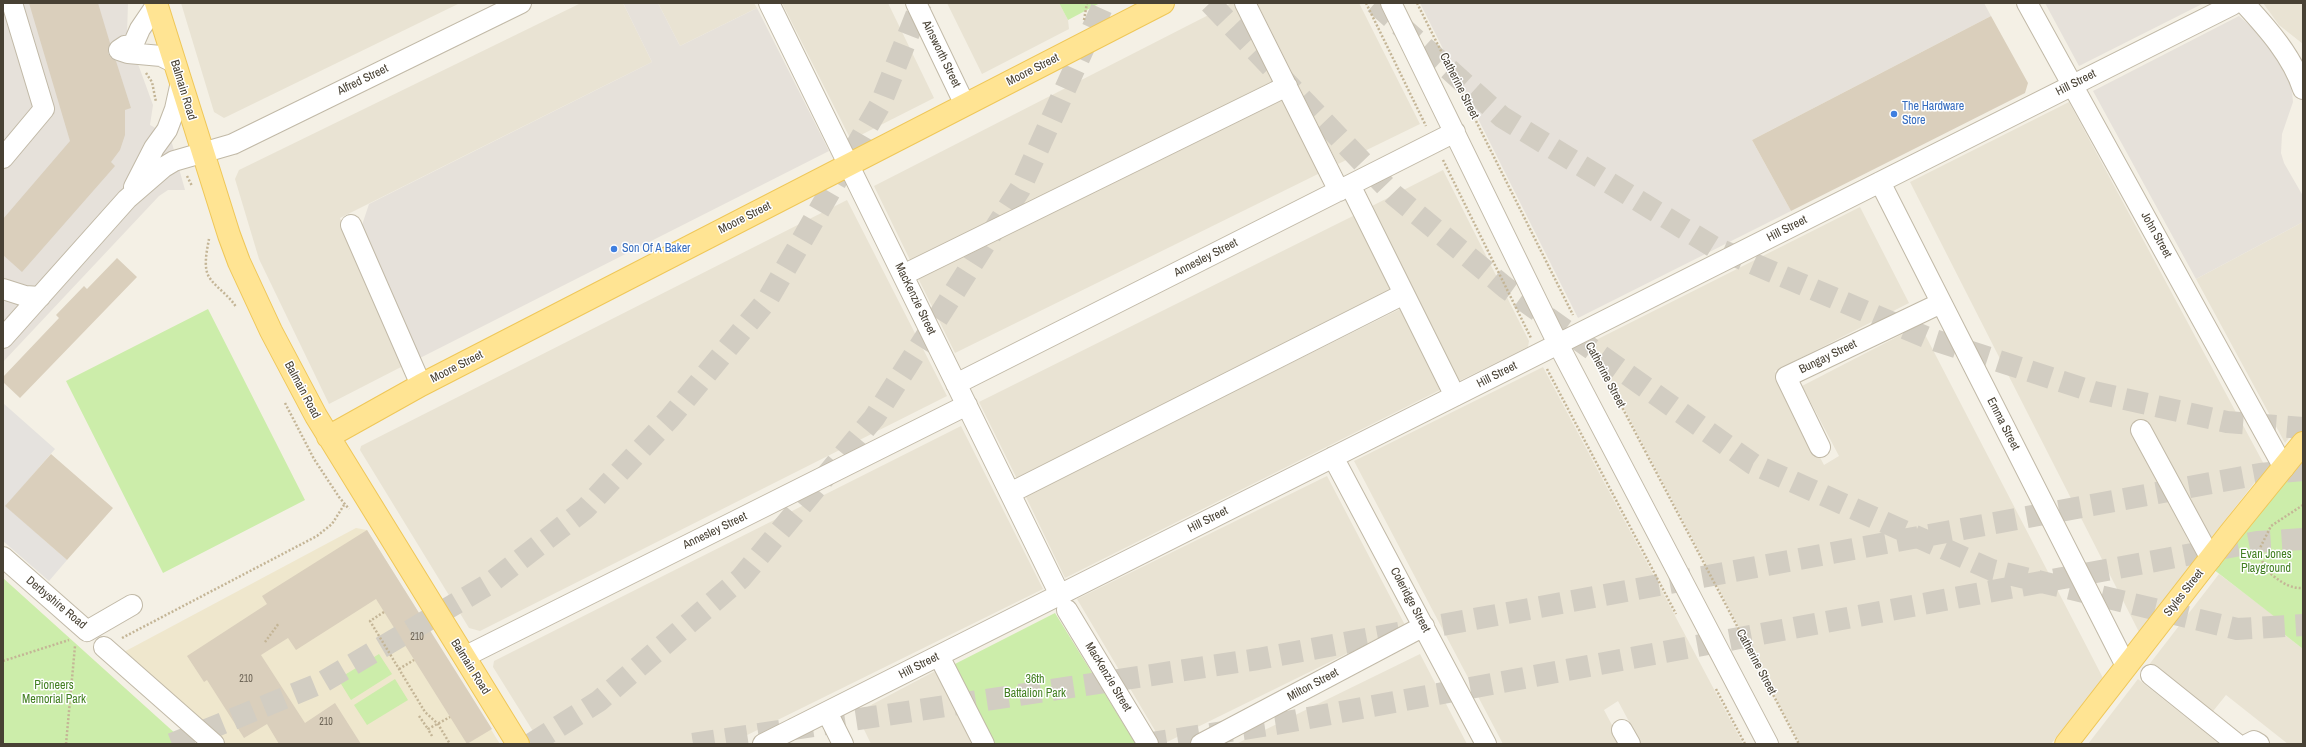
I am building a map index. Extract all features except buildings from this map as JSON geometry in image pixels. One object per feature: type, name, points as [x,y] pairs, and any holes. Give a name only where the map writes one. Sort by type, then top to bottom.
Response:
[{"type":"main road","name":"Balmain Road","points":[[157,3],[203,153],[239,262],[286,360],[328,437],[375,510],[405,563],[518,744]]},
{"type":"main road","name":"Moore Street","points":[[328,437],[421,385],[1163,3]]},
{"type":"main road","name":"Styles Street","points":[[2066,744],[2303,443]]},
{"type":"street","points":[[3,158],[44,109],[12,3]]},
{"type":"street","points":[[7,332],[127,199],[154,148],[167,130],[175,109],[178,72],[160,56],[128,54],[119,50],[126,46],[133,45],[140,30],[157,3]]},
{"type":"street","name":"Alfred Street","points":[[127,199],[164,167],[174,161],[233,144],[521,3]]},
{"type":"street","name":"MacKenzie Street","points":[[769,3],[1064,602],[1148,744]]},
{"type":"street","name":"Ainsworth Street","points":[[916,3],[965,105]]},
{"type":"street","points":[[1245,3],[1287,86],[1404,294],[1455,396]]},
{"type":"street","name":"Catherine Street","points":[[1391,3],[1558,344],[1768,744]]},
{"type":"street","name":"John Street","points":[[2027,3],[2284,468]]},
{"type":"street","points":[[2238,4],[2269,29],[2297,73],[2303,89]]},
{"type":"street","name":"Hill Street","points":[[763,744],[939,656],[1064,602],[1333,457],[2072,85],[2238,4]]},
{"type":"street","points":[[903,275],[1287,86]]},
{"type":"street","name":"Annesley Street","points":[[956,384],[1455,132]]},
{"type":"street","name":"Emma Street","points":[[1880,182],[2126,666]]},
{"type":"street","points":[[350,225],[421,385]]},
{"type":"street","points":[[3,290],[25,296],[40,297]]},
{"type":"street","points":[[3,290],[10,304],[7,332]]},
{"type":"street","points":[[1010,493],[1404,294]]},
{"type":"street","name":"Bungay Street","points":[[1820,447],[1786,377],[1941,303]]},
{"type":"street","name":"Annesley Street","points":[[464,657],[967,405]]},
{"type":"street","points":[[2141,430],[2211,559]]},
{"type":"street","name":"Coleridge Street","points":[[1333,457],[1486,744]]},
{"type":"street","name":"Derbyshire Road","points":[[3,558],[87,631],[132,605]]},
{"type":"street","name":"Milton Street","points":[[1201,744],[1424,626]]},
{"type":"street","points":[[104,647],[214,744]]},
{"type":"street","points":[[939,656],[984,744]]},
{"type":"street","points":[[2151,675],[2237,744]]},
{"type":"street","points":[[827,712],[843,744]]},
{"type":"street","points":[[2248,744],[2254,740],[2259,744]]},
{"type":"path","points":[[1084,20],[1087,3]]},
{"type":"path","name":"Catherine Street","points":[[1417,3],[1582,332],[1799,744]]},
{"type":"path","points":[[104,647],[317,536],[332,524],[344,505],[314,459],[296,426]]},
{"type":"path","points":[[2303,505],[2271,526],[2260,548],[2264,568],[2278,580],[2294,589],[2303,588]]},
{"type":"path","points":[[384,612],[370,620],[425,712],[438,724],[450,744]]},
{"type":"path","points":[[265,642],[279,623]]},
{"type":"path","points":[[3,661],[76,638],[70,687],[66,744]]},
{"type":"path","points":[[399,669],[414,660]]},
{"type":"path","points":[[419,716],[432,736]]},
{"type":"path","points":[[428,729],[450,717]]},
{"type":"shaded area","points":[[3,3],[128,3],[127,34],[153,105],[150,125],[170,136],[185,190],[168,190],[159,196],[3,362]]},
{"type":"shaded area","points":[[181,3],[460,3],[224,118],[214,112]]},
{"type":"shaded area","points":[[581,3],[623,3],[652,62],[340,218],[403,366],[329,404],[259,259],[235,179],[239,170]]},
{"type":"shaded area","points":[[623,3],[658,3],[680,46],[757,8],[829,151],[418,359],[361,228],[369,204],[652,62]]},
{"type":"shaded area","points":[[658,3],[754,3],[757,8],[680,46]]},
{"type":"shaded area","points":[[782,3],[888,3],[934,98],[851,140]]},
{"type":"shaded area","points":[[947,3],[1059,3],[1068,20],[1069,29],[982,74]]},
{"type":"shaded area","points":[[1234,3],[1275,81],[911,262],[874,186]]},
{"type":"shaded area","points":[[1255,3],[1359,3],[1420,124],[1338,164],[1297,88]]},
{"type":"shaded area","points":[[1420,3],[1984,3],[1991,16],[1752,140],[1791,211],[1578,318]]},
{"type":"shaded area","points":[[2045,3],[2204,3],[2079,66]]},
{"type":"shaded area","points":[[2263,3],[2303,3],[2303,44],[2279,25]]},
{"type":"shaded area","points":[[2239,16],[2282,54],[2291,80],[2293,102],[2282,134],[2281,153],[2284,163],[2303,196],[2303,222],[2196,279],[2093,91]]},
{"type":"shaded area","points":[[1282,96],[1320,173],[955,353],[917,276]]},
{"type":"shaded area","points":[[2069,102],[2266,468],[2208,542],[2145,421],[2130,430],[2197,557],[2139,632],[1910,182]]},
{"type":"shaded area","points":[[1443,170],[1529,341],[1528,347],[1457,382],[1370,207]]},
{"type":"shaded area","points":[[847,200],[947,396],[480,631],[469,628],[360,450],[361,446]]},
{"type":"shaded area","points":[[1860,207],[1909,303],[1775,371],[1824,465],[1839,456],[1802,386],[1920,325],[2103,678],[2051,744],[1800,744],[1590,343]]},
{"type":"shaded area","points":[[1355,215],[1394,294],[1018,481],[979,402]]},
{"type":"shaded area","points":[[2303,222],[2303,420],[2285,443],[2196,279]]},
{"type":"shaded area","points":[[1402,308],[1442,389],[1065,578],[1025,495]]},
{"type":"shaded area","points":[[1543,367],[1743,744],[1641,744],[1618,701],[1604,710],[1622,744],[1503,744],[1354,461]]},
{"type":"shaded area","points":[[3,403],[55,449],[6,506],[67,560],[49,581],[3,541]]},
{"type":"shaded area","points":[[961,426],[1043,589],[729,744],[541,744],[493,667],[494,661]]},
{"type":"shaded area","points":[[1327,476],[1405,625],[1163,744],[1077,599]]},
{"type":"shaded area","points":[[356,528],[367,530],[500,744],[226,744],[122,653]]},
{"type":"shaded area","points":[[2219,574],[2285,624],[2280,631],[2303,649],[2303,744],[2288,744],[2226,695],[2210,715],[2148,666]]},
{"type":"shaded area","points":[[1420,654],[1467,744],[1236,744]]},
{"type":"shaded area","points":[[937,670],[973,744],[871,744],[856,713]]},
{"type":"shaded area","points":[[2138,679],[2218,743],[2088,744]]},
{"type":"green space","points":[[1059,3],[1100,3],[1068,20]]},
{"type":"green space","points":[[208,309],[305,500],[163,573],[66,381]]},
{"type":"green space","name":"Evan Jones Playground","points":[[2303,454],[2303,649],[2280,631],[2284,624],[2213,569]]},
{"type":"green space","name":"Pioneers Memorial Park","points":[[3,578],[187,744],[3,744]]},
{"type":"green space","name":"36th Battalion Park","points":[[1055,613],[1136,744],[991,744],[951,666]]},
{"type":"green space","points":[[379,654],[392,674],[351,700],[338,679]]},
{"type":"green space","points":[[395,679],[408,700],[367,725],[354,705]]},
{"type":"tunnel","points":[[172,744],[321,683],[489,584],[585,509],[670,418],[768,299],[881,103],[921,3]]},
{"type":"tunnel","points":[[531,744],[599,701],[741,578],[874,418],[1020,189],[1104,3]]},
{"type":"tunnel","points":[[1210,3],[1394,195],[1506,288],[1753,464],[1992,570],[2237,629],[2303,625]]},
{"type":"tunnel","points":[[1375,3],[1502,117],[1714,247],[1928,338],[2094,392],[2227,422],[2303,428]]},
{"type":"tunnel","points":[[693,744],[1258,659],[2260,474],[2303,470]]},
{"type":"tunnel","points":[[1145,744],[1276,724],[2257,542],[2303,539]]},
{"type":"place","name":"The Hardware Store","points":[[1894,114]]},
{"type":"place","name":"Son Of A Baker","points":[[614,249]]}]
